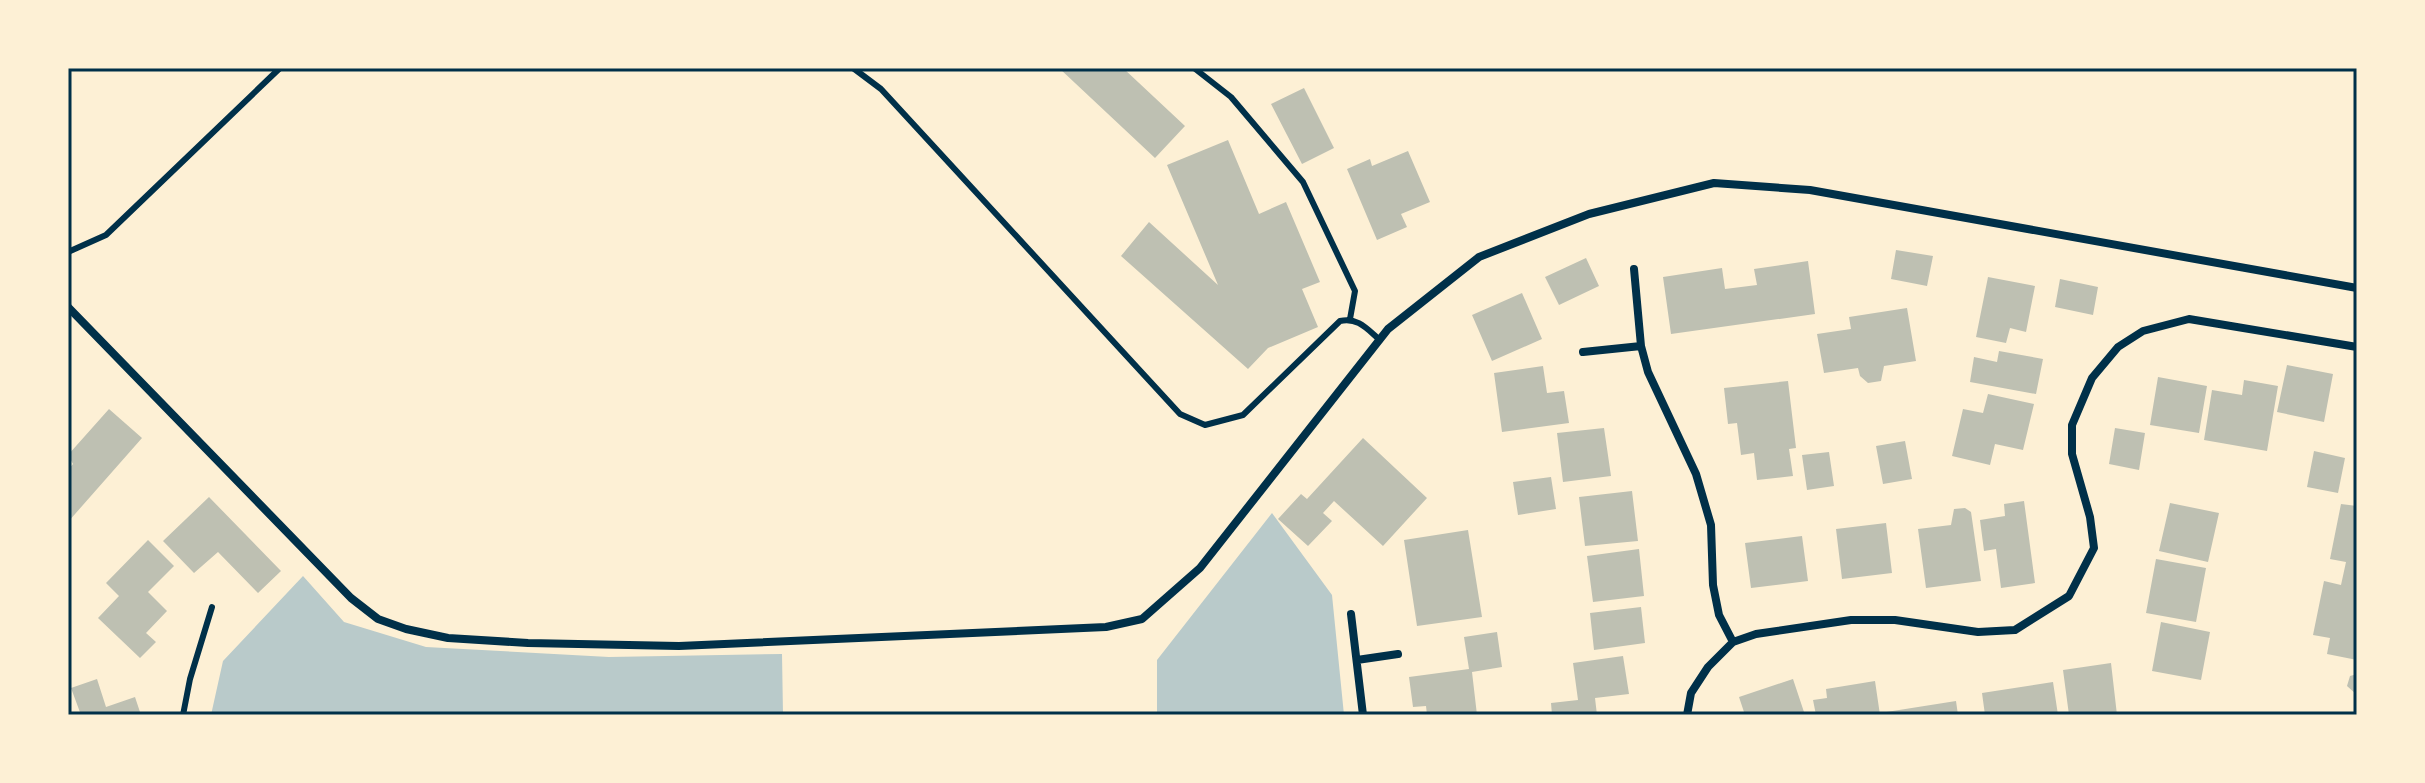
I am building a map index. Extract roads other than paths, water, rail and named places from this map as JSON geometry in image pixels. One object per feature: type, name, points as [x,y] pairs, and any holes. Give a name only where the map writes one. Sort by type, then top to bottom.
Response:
[{"type":"street","points":[[68,307],[351,598],[378,619],[448,638],[528,643],[695,645],[1062,630],[1106,627],[1142,619],[1200,568],[1388,329],[1479,257],[1589,214],[1714,183],[1810,190],[2357,288]]},
{"type":"street","points":[[1634,269],[1641,346],[1648,372],[1696,474],[1711,525],[1713,585],[1719,615],[1733,642]]},
{"type":"street","points":[[1687,715],[1691,693],[1700,680],[1733,642],[1756,634],[1851,620],[1895,620],[1978,632],[2015,630],[2069,596],[2094,548],[2090,517],[2072,454],[2072,425],[2092,378],[2118,347],[2143,331],[2189,319],[2357,347]]},
{"type":"street","points":[[1583,352],[1641,346]]},
{"type":"street","points":[[1351,614],[1363,715]]},
{"type":"street","points":[[1357,660],[1398,654]]},
{"type":"lane","points":[[68,252],[106,235],[280,68]]},
{"type":"lane","points":[[853,68],[881,89],[1180,414],[1205,425],[1243,415],[1325,331],[1350,319]]},
{"type":"lane","points":[[1194,68],[1231,97],[1303,182],[1355,291],[1350,319]]},
{"type":"lane","points":[[1350,319],[1380,340]]},
{"type":"lane","points":[[183,715],[193,666],[212,607]]}]
